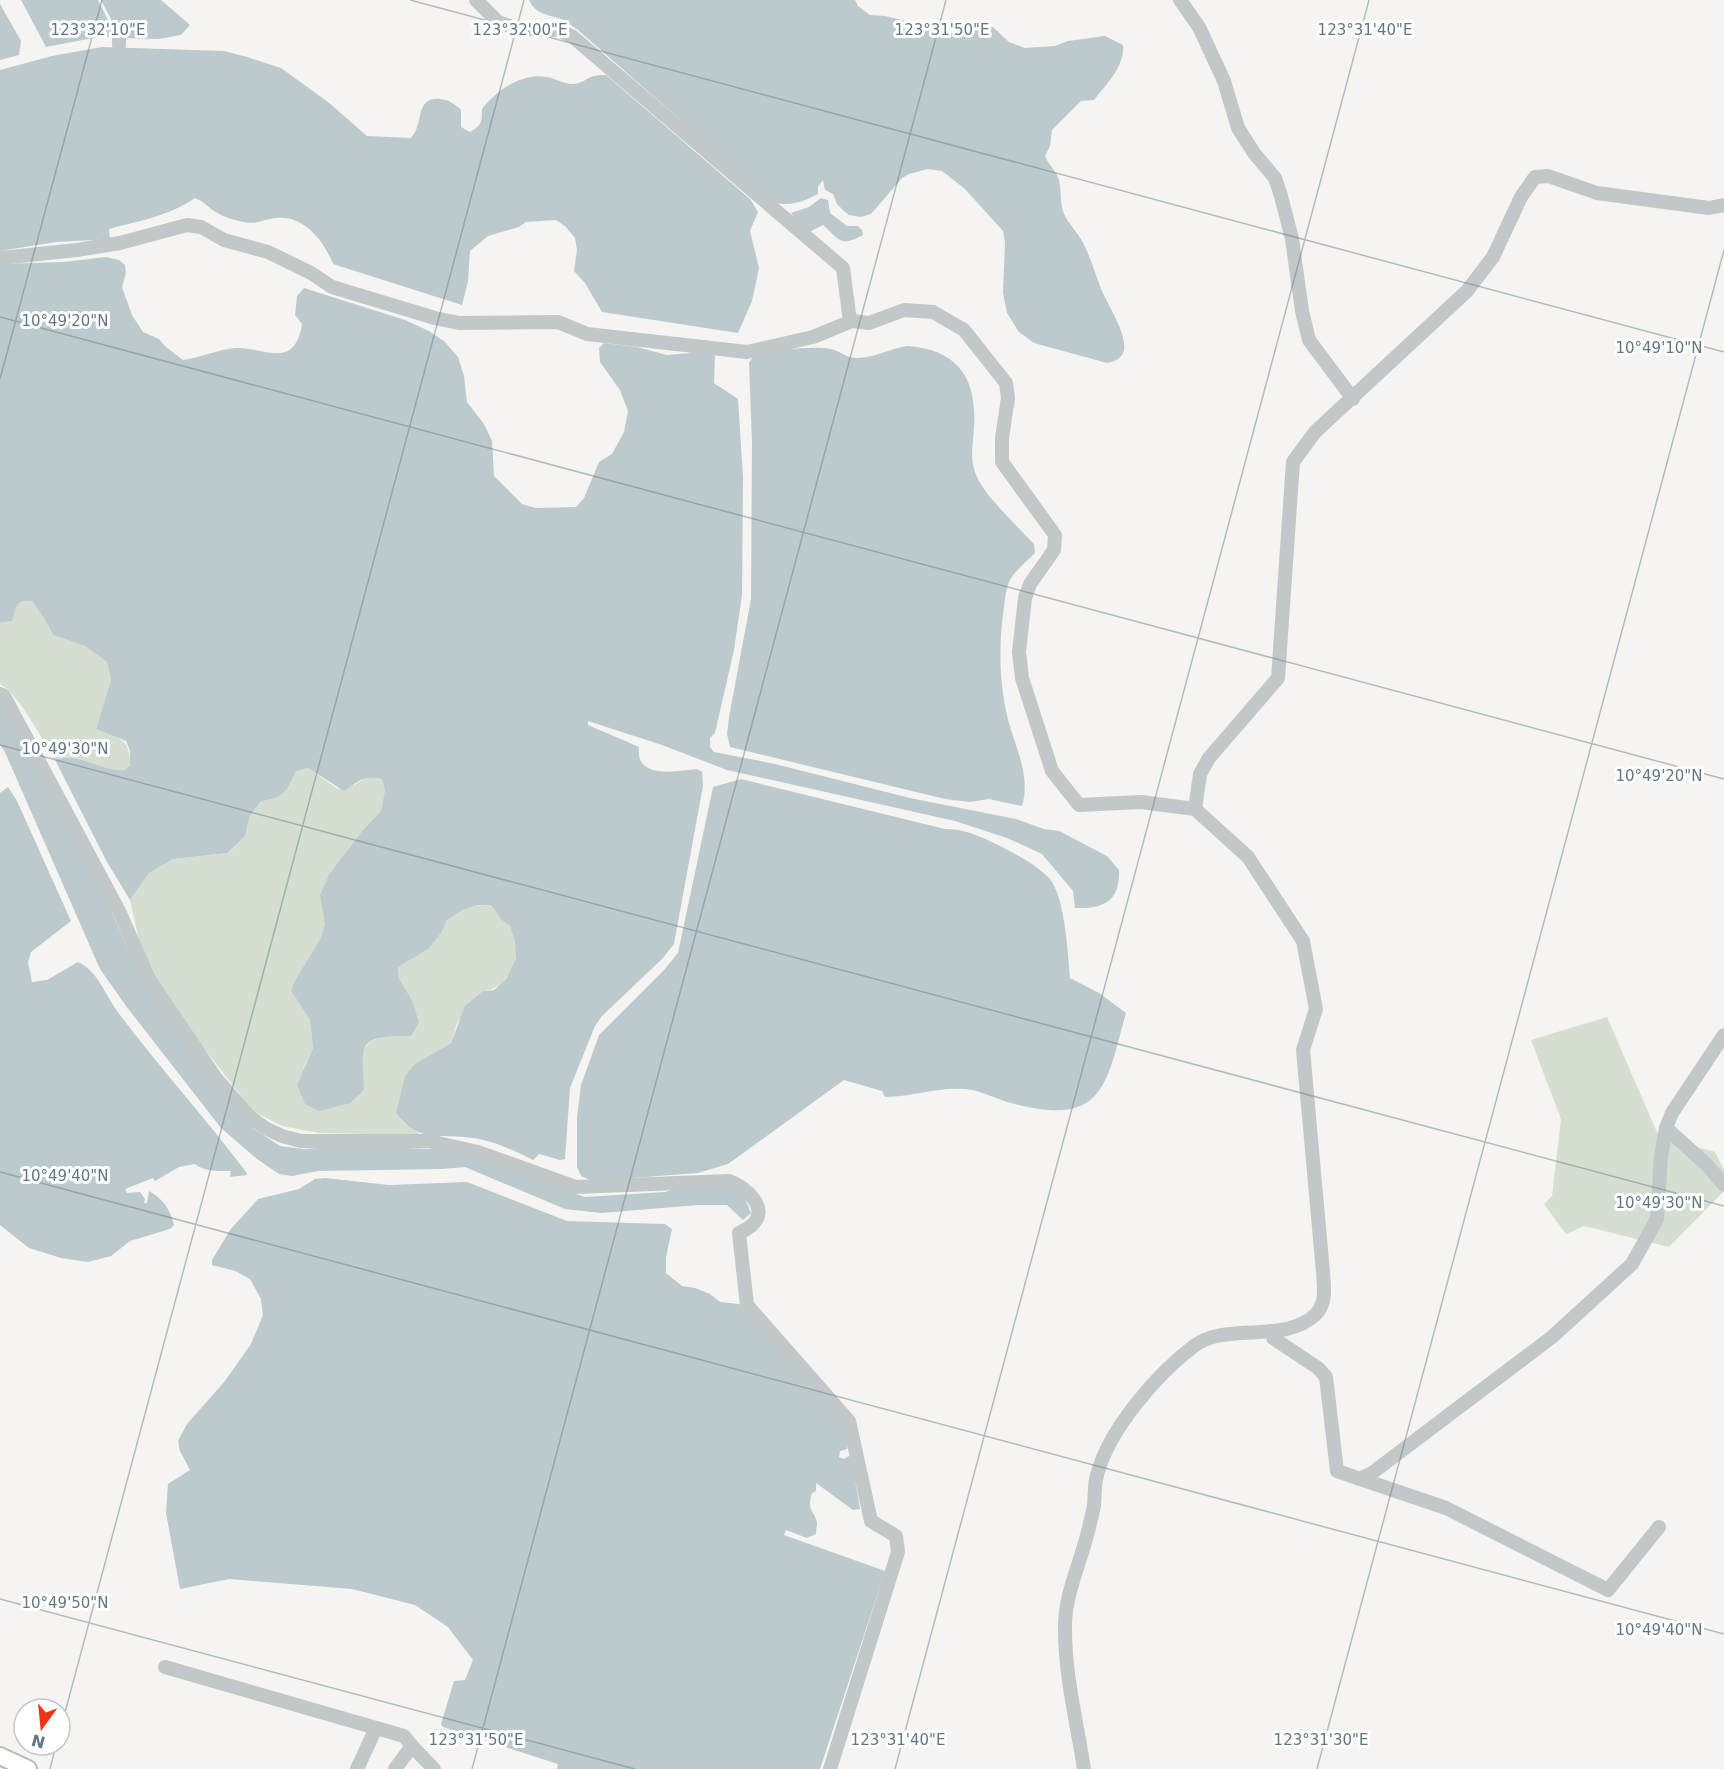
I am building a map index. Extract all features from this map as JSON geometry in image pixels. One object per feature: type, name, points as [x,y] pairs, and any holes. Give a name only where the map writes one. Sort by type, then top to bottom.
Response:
[{"type":"main road","points":[[0,1756],[28,1769]]},
{"type":"street","points":[[476,0],[498,22],[518,29],[559,30],[573,37],[843,268],[852,321]]},
{"type":"street","points":[[1180,0],[1199,27],[1224,81],[1238,128],[1254,153],[1275,178],[1293,239],[1302,310],[1309,340],[1353,399]]},
{"type":"street","points":[[1195,809],[1200,774],[1209,758],[1278,678],[1293,462],[1315,432],[1467,291],[1493,257],[1521,197],[1535,177],[1548,176],[1597,193],[1709,208],[1724,205]]},
{"type":"street","points":[[0,258],[120,243],[188,225],[201,227],[224,240],[268,252],[311,273],[332,287],[435,318],[459,323],[558,322],[587,334],[747,352],[813,337],[852,321],[869,323],[904,310],[933,312],[964,330],[1006,383],[1008,398],[1002,438],[1002,462],[1055,535],[1054,550],[1030,584],[1025,598],[1018,652],[1022,678],[1052,771],[1079,806],[1141,802],[1195,809],[1248,857],[1303,941],[1316,1009],[1303,1050],[1323,1272],[1322,1306],[1314,1316],[1301,1323],[1272,1331],[1217,1335],[1195,1345],[1134,1406],[1108,1445],[1097,1476],[1094,1506],[1072,1582],[1065,1626],[1065,1654],[1084,1769]]},
{"type":"street","points":[[0,693],[4,696],[119,911],[149,979],[215,1077],[249,1116],[265,1128],[301,1141],[429,1141],[478,1152],[576,1187],[729,1181],[741,1185],[755,1200],[758,1214],[754,1224],[740,1233],[747,1305],[849,1421],[871,1521],[896,1536],[898,1552],[830,1769]]},
{"type":"street","points":[[1359,1479],[1372,1473],[1552,1337],[1632,1264],[1657,1220],[1661,1156],[1666,1128],[1672,1113],[1724,1035]]},
{"type":"street","points":[[1666,1128],[1707,1165],[1724,1185]]},
{"type":"street","points":[[1272,1331],[1273,1338],[1318,1368],[1326,1377],[1337,1471],[1446,1508],[1608,1590],[1659,1527]]},
{"type":"street","points":[[165,1667],[404,1736],[434,1769]]},
{"type":"street","points":[[357,1769],[376,1728]]},
{"type":"street","points":[[395,1769],[412,1746]]},
{"type":"shaded area","points":[[21,0],[98,0],[116,36],[46,47]]},
{"type":"shaded area","points":[[101,0],[161,0],[190,25],[181,35],[159,39],[121,38]]},
{"type":"shaded area","points":[[529,0],[855,0],[858,6],[870,15],[924,25],[945,33],[960,32],[973,25],[993,27],[1009,42],[1025,48],[1055,46],[1068,41],[1105,36],[1123,45],[1121,61],[1114,75],[1094,100],[1081,101],[1052,130],[1050,146],[1045,156],[1059,180],[1065,216],[1084,244],[1119,326],[1124,343],[1122,355],[1115,361],[1107,363],[1034,343],[1019,332],[1007,313],[1003,293],[1005,242],[1003,231],[965,189],[942,171],[928,169],[909,174],[902,178],[871,214],[861,217],[849,215],[844,211],[837,204],[833,194],[825,190],[823,180],[818,187],[818,194],[807,199],[791,204],[774,202],[578,30],[563,20],[535,9]]},
{"type":"shaded area","points":[[0,4],[21,41],[19,55],[0,60]]},
{"type":"shaded area","points":[[102,47],[224,51],[281,68],[328,102],[367,136],[411,138],[424,105],[433,99],[446,100],[459,108],[461,127],[470,132],[480,123],[482,109],[488,102],[510,84],[519,80],[538,76],[574,84],[591,77],[606,75],[750,199],[758,212],[750,231],[759,268],[752,301],[738,333],[602,312],[585,283],[574,271],[577,250],[575,238],[556,220],[526,222],[519,227],[488,236],[470,251],[468,281],[462,305],[333,264],[312,231],[295,221],[276,218],[253,223],[240,221],[221,215],[195,198],[164,214],[109,229],[110,239],[56,242],[0,251],[0,70],[52,56]]},
{"type":"shaded area","points":[[821,198],[828,200],[830,213],[847,226],[858,226],[863,235],[850,241],[841,240],[823,225],[809,232],[791,213],[809,207]]},
{"type":"shaded area","points":[[106,257],[119,260],[125,265],[126,273],[122,287],[132,315],[143,332],[159,339],[183,360],[235,348],[276,353],[292,348],[298,339],[302,324],[295,315],[297,296],[304,288],[405,320],[429,331],[444,341],[458,357],[464,376],[467,402],[484,424],[492,441],[494,476],[522,504],[536,508],[576,507],[584,498],[599,462],[612,454],[624,432],[628,411],[620,390],[600,362],[599,348],[604,343],[637,347],[667,355],[703,352],[715,356],[714,383],[738,399],[743,477],[742,595],[734,650],[715,733],[710,738],[710,747],[714,752],[775,764],[910,798],[1016,819],[1044,829],[1059,831],[1107,856],[1119,870],[1119,881],[1113,896],[1102,905],[1075,908],[1073,891],[1042,854],[1007,838],[955,821],[727,770],[662,745],[588,721],[588,725],[639,747],[639,758],[643,765],[650,769],[668,772],[697,769],[702,772],[703,786],[674,944],[663,958],[602,1016],[595,1026],[570,1088],[565,1159],[560,1160],[539,1154],[533,1160],[487,1141],[421,1133],[405,1123],[396,1113],[405,1076],[415,1064],[451,1043],[465,1006],[483,991],[494,990],[507,978],[516,958],[515,941],[510,926],[502,920],[491,905],[478,905],[462,910],[447,920],[441,933],[428,949],[398,967],[399,978],[412,1001],[419,1022],[411,1036],[381,1037],[366,1045],[363,1062],[364,1090],[350,1103],[319,1111],[305,1104],[297,1085],[313,1048],[310,1020],[291,991],[320,939],[325,924],[320,895],[330,873],[362,831],[381,811],[385,790],[382,779],[365,778],[344,791],[308,768],[296,771],[284,793],[261,801],[250,816],[245,836],[228,853],[173,859],[149,873],[130,900],[107,862],[55,760],[72,758],[116,770],[125,770],[130,765],[130,751],[126,741],[96,729],[111,680],[107,662],[85,646],[53,635],[32,601],[22,601],[17,605],[12,621],[0,623],[0,264],[63,262]]},
{"type":"shaded area","points":[[908,346],[926,349],[952,361],[968,381],[974,410],[972,458],[977,477],[995,503],[1034,544],[1035,553],[1010,580],[1005,597],[1001,638],[1004,700],[1024,777],[1022,806],[989,799],[970,802],[945,799],[730,747],[727,734],[729,717],[751,599],[752,443],[749,363],[755,354],[793,349],[831,349],[857,358]]},
{"type":"shaded area","points":[[22,601],[32,601],[53,635],[85,646],[107,662],[111,680],[96,729],[117,737],[125,744],[130,756],[130,765],[125,770],[116,770],[72,758],[55,760],[15,697],[0,684],[0,623],[12,621],[17,605]]},
{"type":"shaded area","points":[[0,701],[81,844],[131,955],[154,998],[214,1086],[254,1129],[280,1146],[303,1149],[346,1146],[466,1150],[560,1183],[567,1191],[585,1197],[665,1192],[683,1186],[728,1183],[744,1197],[751,1213],[743,1220],[727,1205],[698,1205],[601,1213],[565,1209],[465,1167],[318,1171],[292,1176],[279,1174],[257,1159],[221,1128],[100,969],[0,745]]},
{"type":"shaded area","points":[[308,768],[338,789],[352,786],[372,777],[382,779],[385,790],[381,811],[362,831],[330,873],[325,924],[320,939],[291,991],[310,1020],[313,1048],[303,1069],[362,1054],[374,1040],[393,1036],[405,988],[399,978],[398,967],[431,943],[456,913],[473,907],[491,905],[509,925],[514,937],[516,957],[508,976],[502,983],[483,991],[457,1023],[451,1043],[415,1064],[396,1113],[403,1122],[421,1135],[319,1133],[282,1126],[253,1111],[185,1024],[157,983],[139,940],[130,900],[149,873],[173,859],[229,853],[245,836],[250,816],[261,801],[280,796],[287,789],[296,771]]},
{"type":"shaded area","points":[[741,779],[965,832],[986,839],[1011,852],[1031,863],[1049,878],[1059,898],[1062,911],[1070,978],[1099,993],[1126,1013],[1113,1060],[1097,1094],[1084,1104],[1068,1109],[1045,1110],[1004,1101],[977,1091],[961,1089],[885,1097],[882,1091],[844,1080],[728,1164],[698,1173],[592,1181],[581,1176],[577,1167],[577,1117],[581,1085],[599,1035],[678,953],[713,787]]},
{"type":"shaded area","points":[[8,787],[17,801],[71,921],[31,952],[28,962],[32,982],[47,980],[78,962],[85,966],[100,983],[117,1011],[247,1175],[230,1177],[231,1171],[208,1170],[195,1164],[179,1167],[155,1181],[153,1178],[125,1189],[127,1193],[140,1192],[145,1199],[144,1203],[147,1203],[149,1191],[154,1194],[165,1205],[174,1225],[170,1229],[130,1241],[111,1256],[88,1262],[61,1258],[29,1248],[0,1225],[0,793]]},
{"type":"shaded area","points":[[1607,1017],[1659,1137],[1715,1152],[1724,1170],[1724,1191],[1669,1247],[1584,1226],[1566,1234],[1544,1204],[1552,1196],[1561,1119],[1531,1040]]},
{"type":"shaded area","points":[[325,1178],[389,1185],[467,1182],[567,1221],[665,1224],[672,1229],[666,1257],[666,1273],[682,1286],[710,1294],[720,1302],[739,1304],[815,1389],[843,1423],[848,1445],[847,1449],[840,1451],[839,1457],[844,1459],[851,1457],[860,1509],[853,1510],[816,1483],[816,1491],[812,1493],[810,1507],[817,1523],[816,1534],[807,1538],[786,1530],[784,1535],[885,1571],[820,1769],[557,1769],[558,1764],[443,1727],[441,1724],[454,1681],[465,1680],[473,1660],[448,1627],[415,1605],[352,1589],[229,1579],[180,1589],[166,1513],[168,1484],[190,1470],[180,1451],[178,1441],[187,1424],[225,1381],[251,1344],[263,1315],[261,1299],[250,1279],[235,1271],[212,1265],[212,1260],[230,1230],[258,1199],[299,1189],[315,1179]]}]
